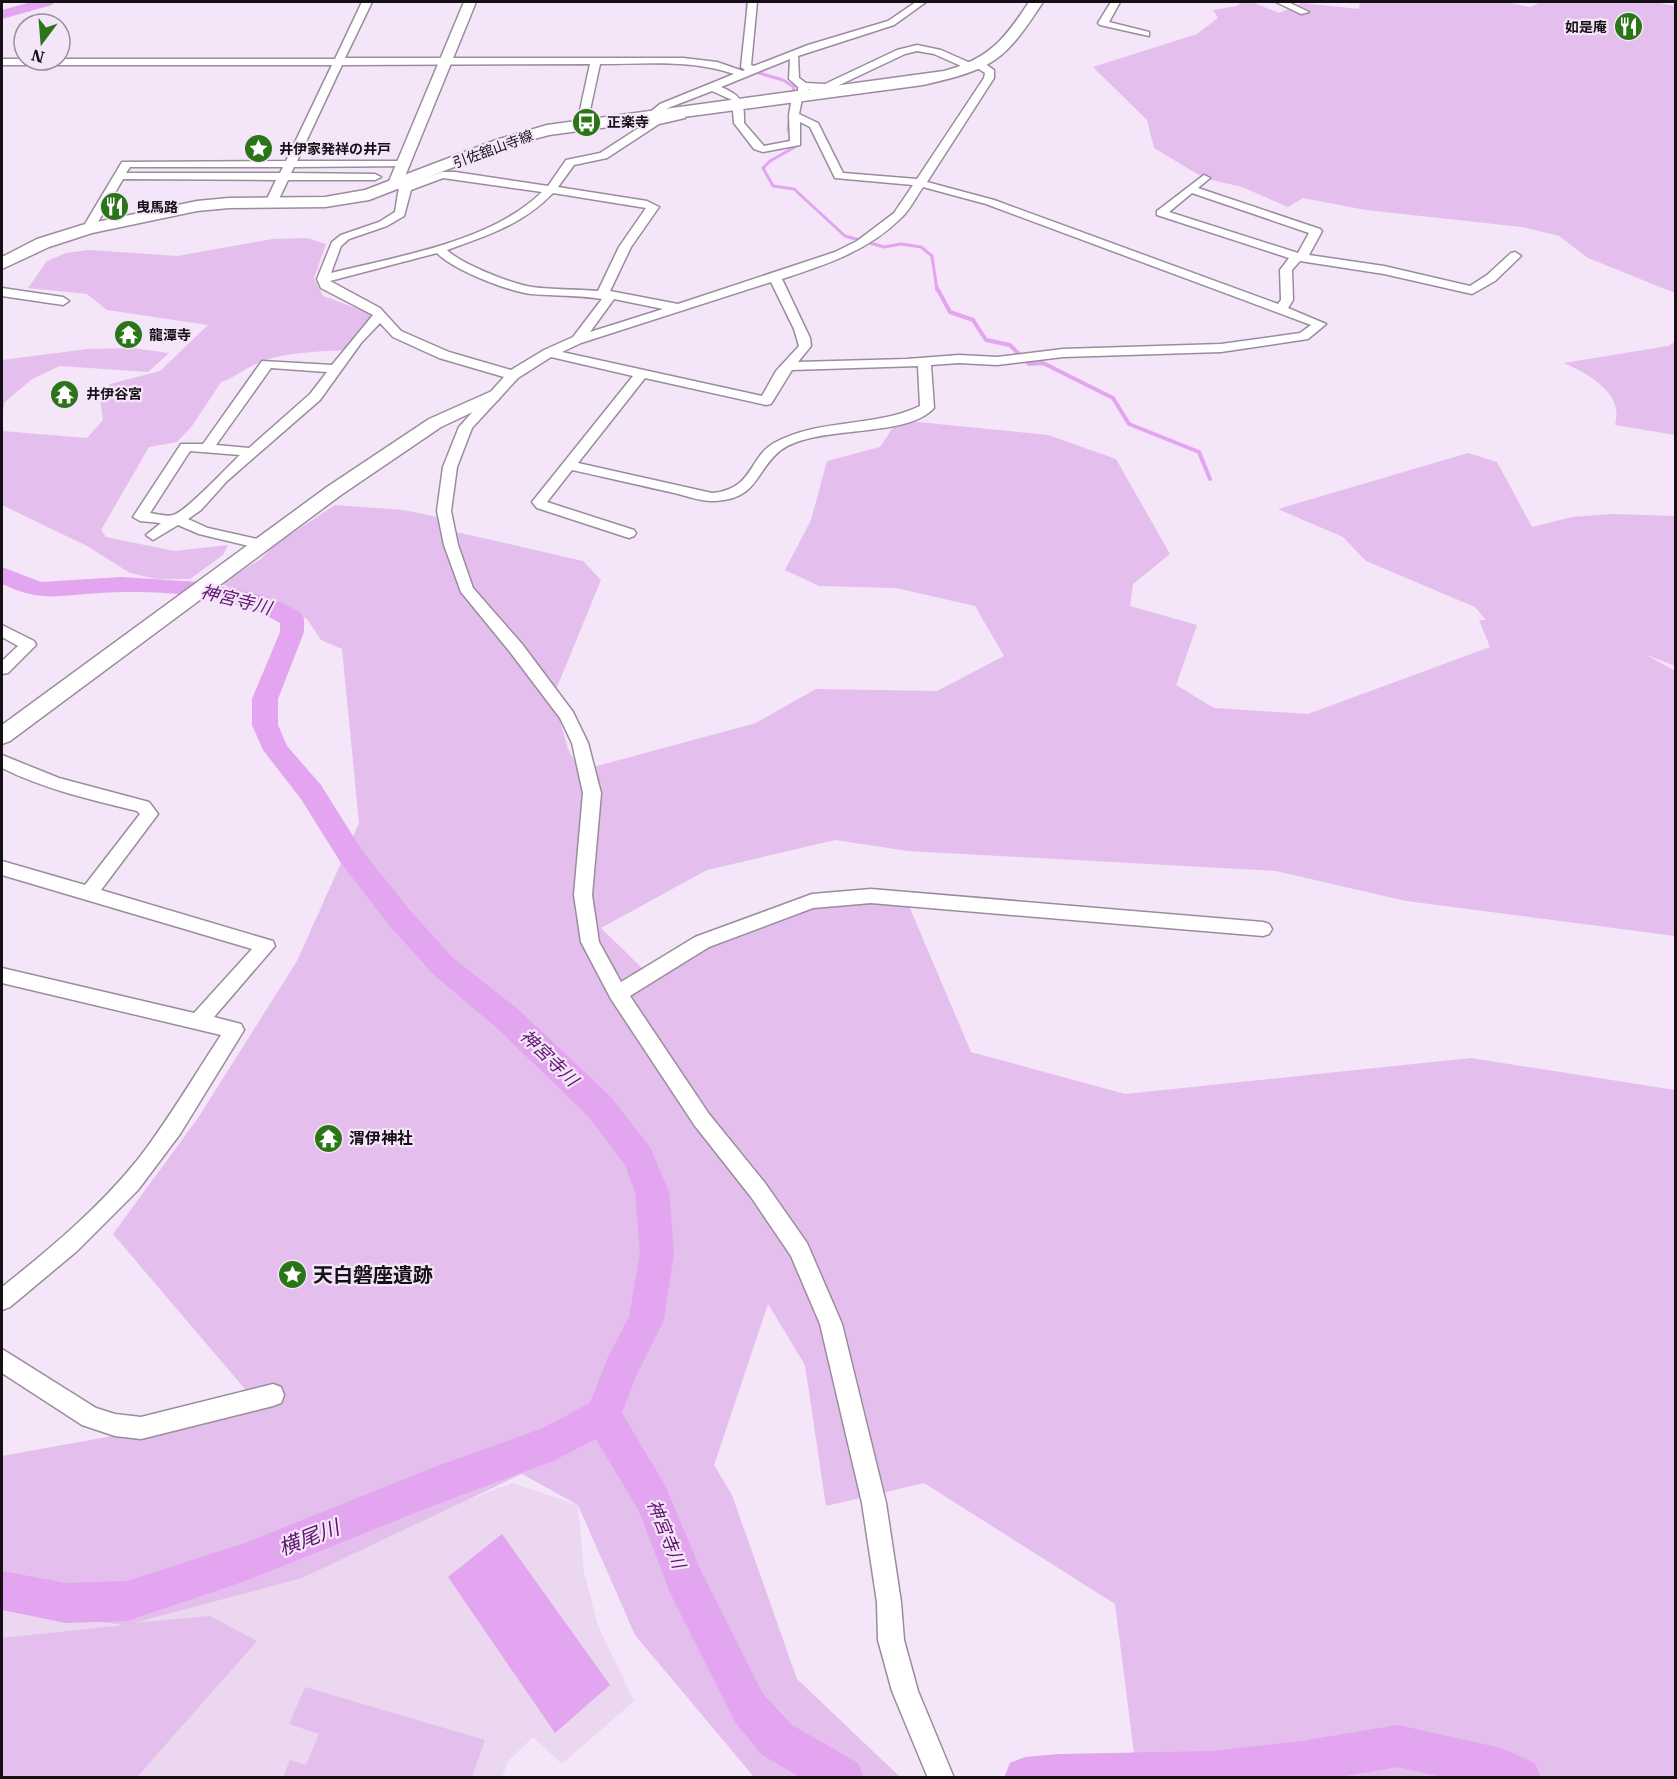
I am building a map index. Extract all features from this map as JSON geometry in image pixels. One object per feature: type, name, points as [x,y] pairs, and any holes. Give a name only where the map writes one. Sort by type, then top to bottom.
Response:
[{"type":"main road","name":"引佐舘山寺線","points":[[2,264],[43,243],[88,229],[197,206],[229,203],[325,202],[369,195],[402,179],[502,143],[537,133],[582,124],[741,104],[801,93],[923,80],[977,67],[998,55],[1013,38],[1036,2]]},
{"type":"street","points":[[271,203],[292,164],[367,2]]},
{"type":"street","points":[[470,2],[402,179],[400,214],[383,224],[345,237],[336,244],[323,279],[324,285],[359,300],[380,315],[398,334],[444,355],[513,375]]},
{"type":"street","points":[[749,72],[746,67],[752,2]]},
{"type":"street","points":[[908,2],[921,3]]},
{"type":"street","points":[[1115,2],[1103,23],[1146,34]]},
{"type":"street","points":[[1284,3],[1299,2]]},
{"type":"street","points":[[653,115],[664,106],[791,55],[891,23],[921,3]]},
{"type":"street","points":[[1284,3],[1304,12]]},
{"type":"street","points":[[801,93],[827,87],[900,52],[917,48],[937,52],[990,72],[989,78],[952,137],[898,215],[861,243],[821,261],[577,340],[549,353],[513,375],[466,427],[450,467],[444,511],[451,545],[466,589],[516,648],[567,716],[580,743],[592,794],[583,895],[590,942],[618,994],[702,1120],[758,1190],[799,1250],[831,1324],[874,1503],[889,1602],[891,1640],[905,1691],[941,1778]]},
{"type":"street","points":[[712,87],[738,99],[741,104],[739,123],[758,147],[763,149],[796,143],[794,115],[801,93],[794,79],[795,58],[791,55]]},
{"type":"street","points":[[2,62],[699,62],[749,72]]},
{"type":"street","points":[[582,124],[595,62]]},
{"type":"street","points":[[323,279],[439,249],[517,219],[552,188],[570,162],[603,156],[655,122],[687,115],[685,111]]},
{"type":"street","points":[[789,366],[959,359],[997,361],[1063,353],[1221,348],[1304,336],[1320,324],[990,202],[919,183],[839,176],[814,125],[794,115]]},
{"type":"street","points":[[88,229],[126,164],[292,164],[402,179]]},
{"type":"street","points":[[119,176],[402,179],[455,175],[552,188],[647,204],[653,207],[625,247],[606,295],[577,340]]},
{"type":"street","points":[[162,190],[169,177]]},
{"type":"street","points":[[1204,178],[1161,213],[1299,258],[1384,270],[1472,290],[1491,278],[1515,256]]},
{"type":"street","points":[[1190,189],[1316,231],[1299,258],[1286,270],[1287,300],[1280,309]]},
{"type":"street","points":[[439,249],[450,260],[471,270],[529,290],[606,295],[679,307]]},
{"type":"street","points":[[549,353],[766,401],[781,374],[805,346],[804,338],[781,294],[774,275]]},
{"type":"street","points":[[2,292],[63,301]]},
{"type":"street","points":[[153,535],[196,507],[222,478],[315,397],[357,340],[380,315]]},
{"type":"street","points":[[569,465],[712,497],[729,496],[746,486],[776,448],[800,438],[898,420],[915,415],[927,408],[924,362]]},
{"type":"street","points":[[207,449],[267,364],[336,369]]},
{"type":"street","points":[[628,533],[542,505],[539,502],[642,373]]},
{"type":"street","points":[[2,736],[334,491],[435,423],[492,396]]},
{"type":"street","points":[[252,452],[186,447],[140,517],[179,520],[204,531],[261,544]]},
{"type":"street","points":[[2,630],[28,645],[2,669]]},
{"type":"street","points":[[2,761],[22,771],[74,790],[143,806],[149,814],[89,893]]},
{"type":"street","points":[[2,868],[266,946],[198,1022]]},
{"type":"street","points":[[618,994],[702,942],[812,901],[871,896],[1263,929]]},
{"type":"street","points":[[2,975],[234,1030],[169,1133],[132,1182],[76,1240],[2,1300]]},
{"type":"street","points":[[2,1360],[90,1417],[115,1425],[141,1428],[166,1424],[273,1395]]},
{"type":"shaded area","points":[[1242,2],[1252,2],[1279,13],[1302,3],[1359,9],[1360,2],[1506,2],[1530,7],[1541,2],[1655,2],[1675,6],[1675,293],[1588,258],[1559,236],[1522,227],[1366,210],[1303,198],[1288,207],[1242,187],[1204,178],[1154,148],[1147,120],[1093,67],[1197,34],[1218,18],[1213,10],[1237,6]]},
{"type":"shaded area","points":[[307,238],[326,244],[314,278],[323,296],[375,315],[343,350],[273,358],[221,382],[192,426],[177,442],[149,447],[101,530],[106,537],[174,551],[228,545],[223,555],[190,579],[156,579],[130,573],[87,546],[2,505],[2,431],[87,438],[103,420],[100,398],[110,384],[160,371],[208,325],[107,310],[87,294],[28,288],[47,261],[66,253],[89,250],[177,256],[273,239]]},
{"type":"shaded area","points":[[1675,342],[1675,435],[1615,425],[1617,414],[1610,394],[1593,379],[1564,363],[1668,346]]},
{"type":"shaded area","points":[[132,348],[169,353],[148,372],[60,366],[32,379],[5,402],[2,413],[2,360],[88,349]]},
{"type":"shaded area","points":[[898,420],[1048,435],[1116,459],[1170,554],[1133,584],[1130,606],[1197,625],[1176,685],[1214,708],[1308,714],[1490,647],[1479,620],[1486,620],[1475,607],[1366,561],[1343,537],[1278,509],[1468,453],[1497,462],[1532,527],[1572,517],[1613,514],[1675,516],[1675,666],[1645,654],[1675,671],[1675,936],[1406,901],[1276,871],[908,851],[835,840],[707,870],[601,928],[646,972],[709,939],[812,901],[906,899],[971,1052],[1125,1094],[1471,1058],[1675,1090],[1675,1777],[1137,1777],[1115,1604],[924,1483],[826,1506],[805,1365],[768,1304],[714,1465],[732,1495],[797,1679],[900,1777],[754,1777],[635,1635],[578,1505],[522,1474],[302,1578],[134,1623],[210,1616],[257,1641],[137,1777],[2,1777],[2,1638],[124,1625],[18,1613],[2,1604],[2,1456],[262,1409],[113,1234],[198,1118],[297,961],[359,823],[342,649],[321,640],[307,619],[277,605],[248,601],[222,583],[261,559],[273,546],[335,505],[403,510],[438,517],[443,529],[583,561],[601,580],[553,697],[568,749],[585,781],[586,769],[756,723],[816,689],[937,691],[1004,656],[975,606],[896,588],[819,586],[785,570],[811,520],[827,461],[880,447]]},
{"type":"shaded area","points":[[512,1483],[578,1505],[584,1572],[598,1626],[634,1701],[562,1764],[533,1737],[508,1761],[502,1777],[2,1777],[2,1605],[18,1613],[119,1625],[281,1571]]},
{"type":"shaded area","points":[[502,1534],[610,1685],[555,1733],[448,1577]]},
{"type":"shaded area","points":[[305,1687],[485,1740],[472,1777],[283,1777],[290,1760],[306,1765],[319,1734],[289,1724]]},
{"type":"waterway","name":"神宮寺川","points":[[2,15],[47,2]]},
{"type":"waterway","points":[[747,2],[747,18]]},
{"type":"waterway","points":[[752,71],[783,80],[794,87],[793,93]]},
{"type":"waterway","points":[[790,116],[788,129],[795,147],[770,161],[763,168],[773,186],[794,189],[845,236],[884,247],[901,244],[921,247],[932,256],[937,290]]},
{"type":"waterway","points":[[937,288],[950,312],[973,320],[986,340],[1010,345],[1029,364],[1043,363],[1113,398],[1129,424],[1199,452],[1210,479]]},
{"type":"waterway","name":"神宮寺川","points":[[2,575],[41,590],[100,585],[145,585],[199,590],[252,601],[292,619],[292,632],[265,699],[265,725],[276,750],[311,792],[351,856],[398,916],[443,966],[508,1019],[599,1106],[638,1157],[652,1192],[657,1253],[646,1320],[621,1369],[603,1415]]},
{"type":"waterway","name":"横尾川","points":[[2,1591],[66,1603],[127,1601],[245,1562],[432,1487],[553,1443],[603,1415]]},
{"type":"waterway","name":"神宮寺川","points":[[603,1415],[653,1500],[685,1581],[749,1708],[777,1740],[843,1778]]},
{"type":"waterway","name":"神宮寺川","points":[[1025,1778],[1060,1775],[1213,1772],[1301,1762],[1398,1746],[1501,1769],[1520,1778]]},
{"type":"place","name":"如是庵","points":[[1628,27]]},
{"type":"place","name":"正楽寺","points":[[586,122]]},
{"type":"place","name":"井伊家発祥の井戸","points":[[258,149]]},
{"type":"place","name":"曳馬路","points":[[115,207]]},
{"type":"place","name":"龍潭寺","points":[[128,335]]},
{"type":"place","name":"井伊谷宮","points":[[65,394]]},
{"type":"place","name":"渭伊神社","points":[[328,1138]]},
{"type":"place","name":"天白磐座遺跡","points":[[292,1275]]}]
